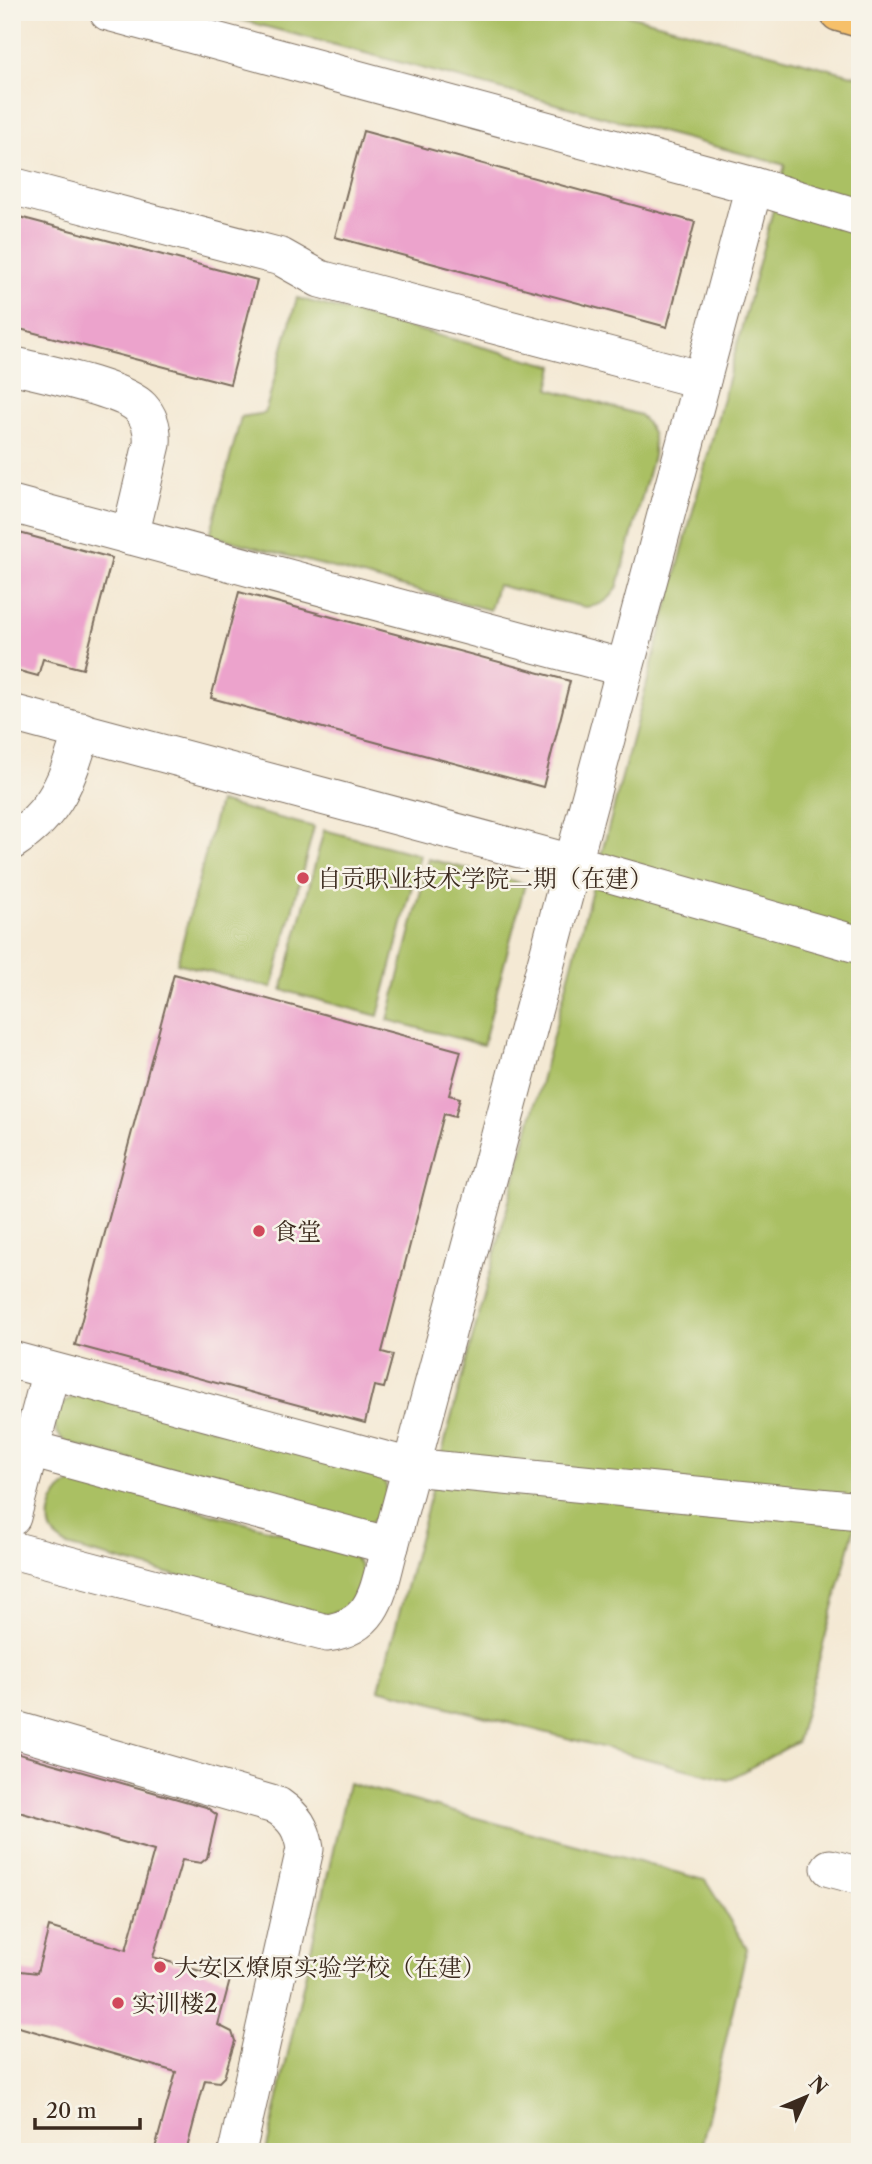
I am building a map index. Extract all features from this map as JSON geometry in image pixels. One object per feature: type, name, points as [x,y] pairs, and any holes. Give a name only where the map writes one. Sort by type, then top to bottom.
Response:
[{"type":"main road","points":[[839,12],[860,18]]},
{"type":"lane","points":[[108,12],[754,186],[860,218]]},
{"type":"lane","points":[[12,186],[281,257],[320,279],[702,380]]},
{"type":"lane","points":[[12,1550],[327,1633],[342,1631],[357,1624],[369,1612],[390,1546],[754,186]]},
{"type":"lane","points":[[12,365],[123,395],[141,408],[153,431],[152,444],[130,536]]},
{"type":"lane","points":[[12,504],[624,668]]},
{"type":"lane","points":[[12,713],[572,863],[860,945]]},
{"type":"lane","points":[[12,841],[31,829],[56,800],[72,766],[82,731]]},
{"type":"lane","points":[[12,1360],[411,1467],[860,1511]]},
{"type":"lane","points":[[12,1517],[51,1371]]},
{"type":"lane","points":[[30,1449],[390,1546]]},
{"type":"lane","points":[[12,1729],[278,1806],[294,1818],[302,1832],[305,1849],[237,2152]]},
{"type":"green space","points":[[211,12],[617,12],[860,77],[860,1507],[797,1742],[728,1780],[379,1689],[785,165]]},
{"type":"green space","points":[[297,298],[554,366],[549,389],[640,415],[652,434],[653,456],[618,586],[612,595],[600,604],[584,607],[497,585],[490,610],[210,535],[241,417],[265,413]]},
{"type":"green space","points":[[219,802],[314,827],[272,988],[177,963]]},
{"type":"green space","points":[[324,830],[420,855],[378,1016],[282,990]]},
{"type":"green space","points":[[429,859],[525,884],[483,1045],[388,1020]]},
{"type":"green space","points":[[84,1394],[377,1472],[386,1486],[384,1507],[368,1524],[67,1443],[56,1429],[56,1414],[67,1401]]},
{"type":"green space","points":[[87,1480],[348,1551],[360,1565],[362,1572],[358,1593],[349,1609],[323,1615],[67,1546],[54,1536],[51,1530],[53,1502],[66,1486]]},
{"type":"green space","points":[[348,1783],[705,1880],[747,1948],[700,2152],[266,2152]]},
{"type":"building","points":[[363,131],[695,222],[667,327],[335,237]]},
{"type":"building","points":[[12,215],[257,280],[230,384],[12,327]]},
{"type":"building","points":[[12,531],[112,558],[83,669],[43,659],[38,676],[12,669]]},
{"type":"building","points":[[239,592],[570,681],[543,787],[211,698]]},
{"type":"building","name":"食堂","points":[[174,974],[461,1051],[449,1095],[460,1098],[455,1117],[444,1114],[382,1352],[393,1355],[384,1388],[374,1386],[365,1423],[75,1345]]},
{"type":"building","points":[[12,1752],[206,1807],[217,1815],[207,1858],[201,1863],[182,1860],[153,1957],[230,1980],[218,2025],[232,2032],[235,2041],[224,2077],[219,2082],[205,2080],[186,2152],[154,2152],[176,2072],[12,2027],[12,1970],[37,1973],[49,1927],[126,1950],[154,1851],[12,1810]]},
{"type":"place","name":"自贡职业技术学院二期（在建）","points":[[303,878]]},
{"type":"place","name":"食堂","points":[[259,1231]]},
{"type":"place","name":"大安区燎原实验学校（在建）","points":[[160,1967]]},
{"type":"place","name":"实训楼2","points":[[118,2003]]}]
